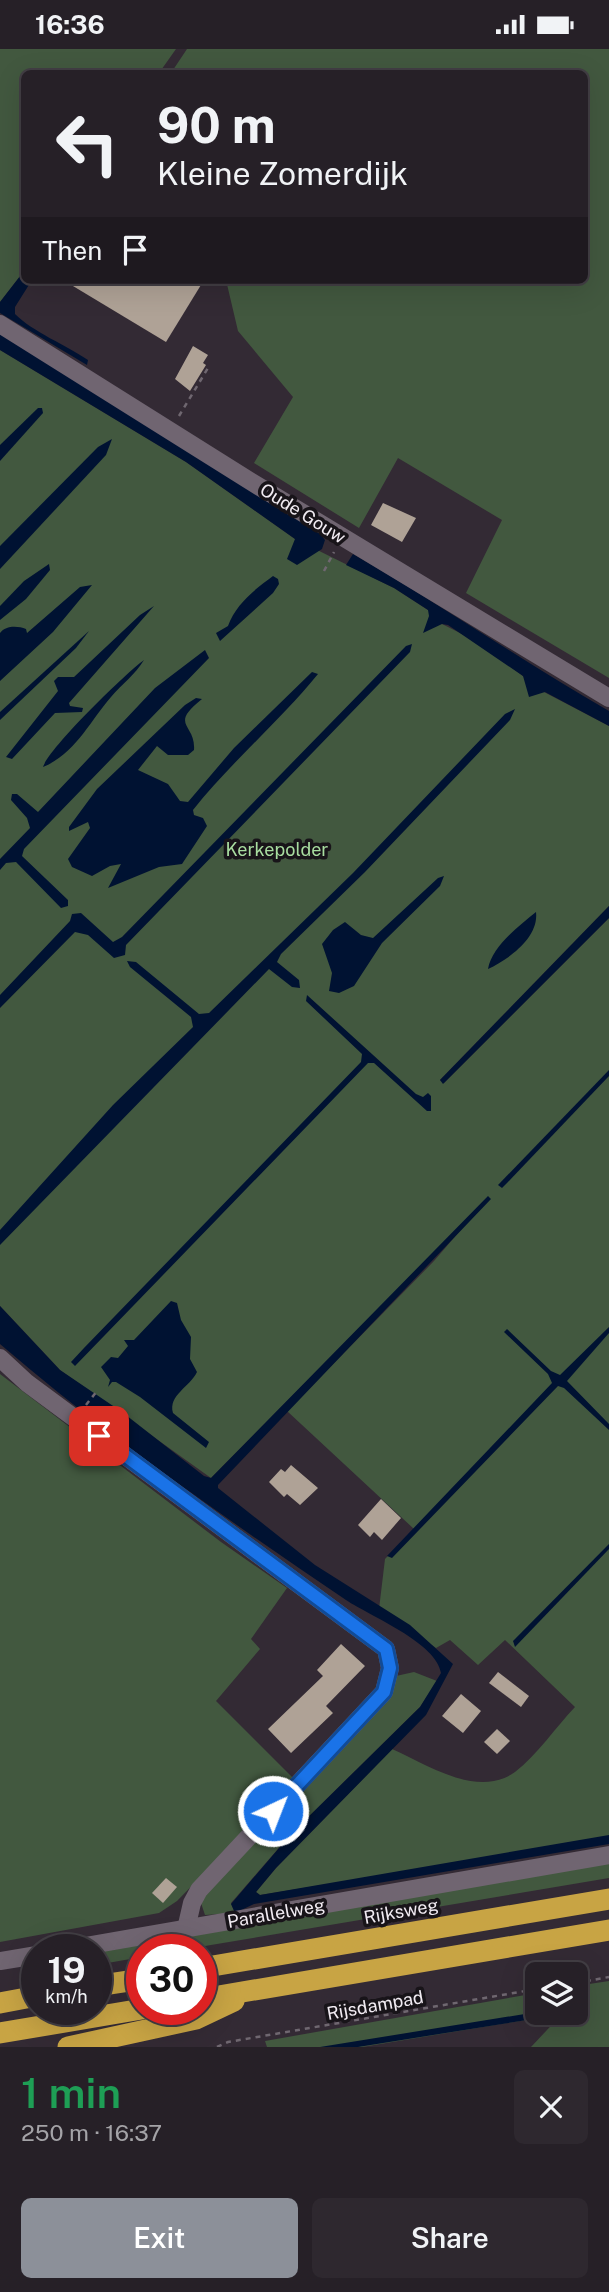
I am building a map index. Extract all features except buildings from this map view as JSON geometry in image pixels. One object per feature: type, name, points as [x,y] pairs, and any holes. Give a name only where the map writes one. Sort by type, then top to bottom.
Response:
[{"type":"highway","name":"Rijksweg","points":[[217,1965],[609,1899]]},
{"type":"highway","points":[[217,1996],[609,1930]]},
{"type":"highway","points":[[68,2047],[196,2018],[259,1989]]},
{"type":"highway","points":[[0,2003],[21,1999]]},
{"type":"highway","points":[[0,2033],[126,2012]]},
{"type":"street","name":"Oude Gouw","points":[[0,324],[262,488],[609,698]]},
{"type":"street","points":[[0,1358],[27,1383],[386,1649],[390,1668],[384,1692],[199,1890],[192,1903],[186,1929]]},
{"type":"street","name":"Parallelweg","points":[[112,1942],[609,1855]]},
{"type":"street","points":[[0,1961],[21,1958]]},
{"type":"path","points":[[180,413],[208,368]]},
{"type":"path","points":[[324,572],[332,556]]},
{"type":"path","points":[[81,1413],[97,1391]]},
{"type":"path","points":[[588,1981],[609,1977]]},
{"type":"path","name":"Rijsdampad","points":[[217,2047],[525,1991]]},
{"type":"green space","points":[[0,49],[176,49],[161,70],[21,70],[21,275],[0,302]]},
{"type":"green space","points":[[187,49],[609,49],[609,678],[466,593],[502,520],[398,458],[359,528],[254,463],[293,397],[238,331],[227,284],[588,284],[588,70],[173,70]]},
{"type":"green space","name":"Kerkepolder","points":[[0,350],[186,462],[295,539],[394,588],[428,610],[442,624],[478,642],[544,692],[609,726],[609,906],[440,1080],[444,1083],[609,918],[609,1839],[260,1895],[256,1892],[392,1749],[453,1777],[485,1782],[501,1779],[523,1765],[575,1707],[505,1640],[478,1665],[450,1640],[436,1648],[379,1609],[385,1559],[414,1529],[287,1411],[434,1261],[489,1197],[211,1478],[60,1370],[0,1306]]},
{"type":"green space","points":[[0,1374],[221,1542],[287,1588],[251,1639],[260,1649],[216,1701],[295,1780],[177,1901],[159,1913],[44,1934],[21,1934],[21,1938],[0,1942]]},
{"type":"green space","points":[[414,1672],[437,1681],[420,1707],[291,1834],[231,1903],[235,1913],[205,1915],[201,1903],[205,1895],[396,1676]]},
{"type":"green space","points":[[609,1861],[609,1878],[217,1944],[217,1934],[193,1934]]},
{"type":"green space","points":[[126,1946],[126,1960],[112,1962],[112,1948]]},
{"type":"green space","points":[[609,1981],[609,2047],[531,2047],[552,2025],[588,2025],[588,1984]]},
{"type":"green space","points":[[525,1995],[525,2020],[362,2047],[267,2047],[265,2041]]},
{"type":"water","points":[[21,275],[21,284],[29,284],[15,307],[15,314],[31,327],[88,360],[87,365],[0,313],[0,302]]},
{"type":"water","points":[[0,334],[318,531],[325,540],[322,549],[297,565],[287,559],[295,539],[186,462],[0,350]]},
{"type":"water","points":[[38,408],[42,408],[43,413],[0,461],[0,445]]},
{"type":"water","points":[[112,439],[106,455],[0,569],[0,546],[98,447]]},
{"type":"water","points":[[353,554],[609,711],[609,726],[545,692],[529,697],[523,676],[448,625],[442,624],[423,633],[429,616],[428,610],[394,588],[346,565]]},
{"type":"water","points":[[49,564],[50,570],[26,599],[0,620],[0,606],[24,581]]},
{"type":"water","points":[[273,576],[278,579],[279,584],[273,593],[220,641],[216,633],[228,626],[241,604]]},
{"type":"water","points":[[92,585],[53,632],[0,681],[0,633],[9,627],[16,627],[26,629],[27,633],[80,587]]},
{"type":"water","points":[[154,606],[69,703],[70,706],[83,708],[82,712],[55,713],[12,759],[6,757],[58,691],[54,681],[58,677],[74,677],[140,615]]},
{"type":"water","points":[[89,631],[76,648],[0,720],[0,712]]},
{"type":"water","points":[[412,644],[410,652],[126,945],[125,955],[114,958],[88,935],[75,932],[0,1008],[0,995],[70,921],[72,914],[81,913],[113,942],[122,937],[406,646]]},
{"type":"water","points":[[205,650],[209,658],[24,849],[22,856],[68,900],[68,906],[61,908],[16,862],[6,863],[0,870],[0,859],[30,828],[27,818],[11,800],[12,794],[17,794],[38,812],[155,688]]},
{"type":"water","points":[[144,660],[73,745],[43,767],[73,728]]},
{"type":"water","points":[[312,672],[318,674],[193,810],[194,815],[203,818],[207,826],[182,864],[159,867],[108,888],[121,864],[110,866],[92,876],[72,867],[68,859],[90,828],[88,822],[69,831],[69,827],[97,789],[185,705],[196,698],[202,699],[192,708],[185,720],[194,741],[194,750],[188,755],[168,755],[157,746],[138,770],[168,784],[180,801],[188,802],[234,748]]},
{"type":"water","points":[[515,709],[510,720],[365,872],[281,954],[277,962],[299,980],[300,988],[292,987],[269,969],[0,1245],[0,1230],[113,1105],[193,1027],[191,1017],[130,967],[127,961],[136,962],[199,1014],[209,1013],[353,873],[505,714]]},
{"type":"water","points":[[444,876],[440,886],[382,943],[354,986],[339,993],[329,991],[332,973],[322,944],[333,930],[345,922],[361,935],[373,938],[438,878]]},
{"type":"water","points":[[609,906],[609,918],[443,1084],[440,1080]]},
{"type":"water","points":[[536,912],[536,922],[528,939],[505,960],[488,969],[500,945]]},
{"type":"water","points":[[307,995],[416,1094],[423,1097],[428,1093],[431,1096],[431,1111],[427,1111],[374,1063],[368,1063],[75,1366],[71,1362],[84,1348],[361,1062],[362,1054],[306,1001]]},
{"type":"water","points":[[609,1070],[609,1076],[507,1183],[502,1188],[498,1185]]},
{"type":"water","points":[[488,1196],[491,1199],[218,1485],[218,1488],[315,1565],[410,1625],[453,1664],[426,1715],[276,1868],[256,1892],[260,1895],[609,1835],[609,1844],[254,1904],[235,1913],[231,1904],[291,1834],[420,1707],[441,1673],[437,1662],[416,1641],[346,1600],[213,1508],[126,1445],[41,1378],[0,1344],[0,1306],[60,1370],[122,1412],[204,1476],[211,1478]]},
{"type":"water","points":[[171,1301],[177,1303],[181,1320],[191,1337],[190,1359],[197,1372],[174,1401],[173,1413],[209,1442],[206,1448],[116,1382],[112,1382],[108,1387],[110,1380],[101,1367],[111,1357],[118,1358],[128,1346],[124,1340],[134,1340]]},
{"type":"water","points":[[609,1327],[609,1333],[567,1381],[609,1424],[609,1430],[564,1388],[558,1386],[392,1558],[387,1556],[552,1383],[548,1374],[504,1332],[507,1329],[551,1371],[560,1375]]},
{"type":"water","points":[[609,1544],[609,1549],[515,1647],[513,1641]]},
{"type":"water","points":[[525,2014],[525,2020],[358,2047],[320,2047]]},
{"type":"route","points":[[99,1436],[386,1649],[390,1668],[384,1692],[273,1811]]}]
